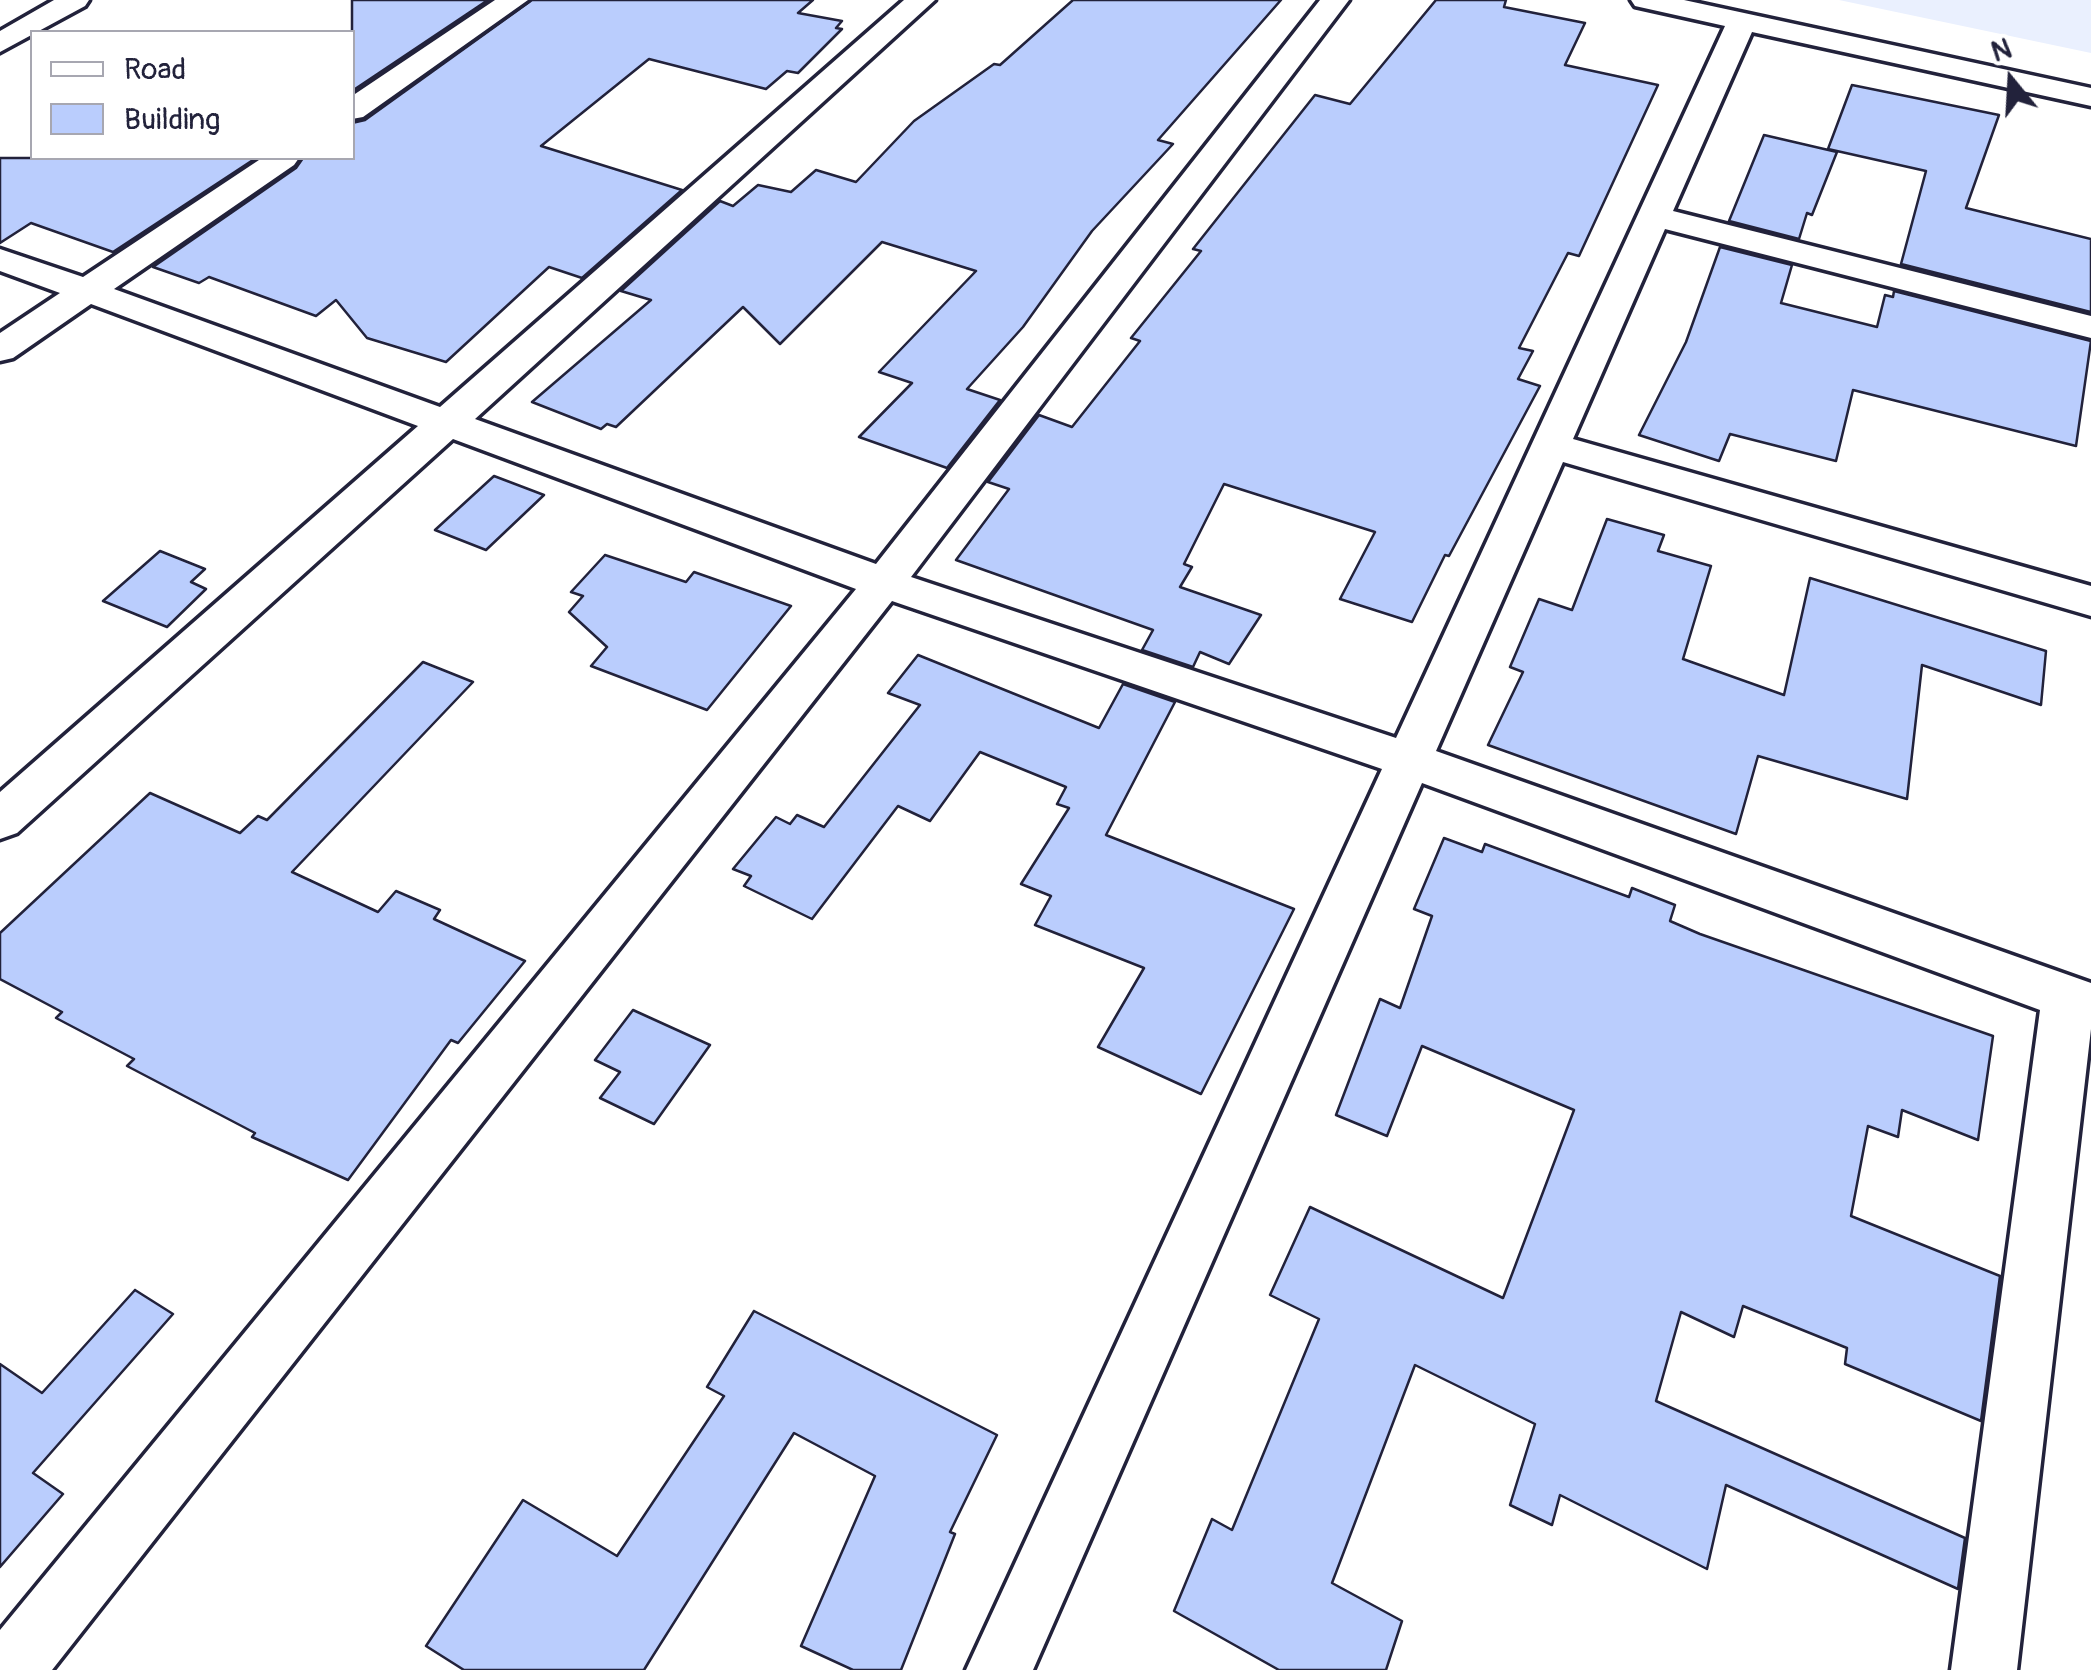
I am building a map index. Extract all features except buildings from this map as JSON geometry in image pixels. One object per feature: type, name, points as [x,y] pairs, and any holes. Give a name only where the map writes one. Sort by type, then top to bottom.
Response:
[{"type":"street","points":[[0,42],[75,0]]},
{"type":"street","points":[[355,108],[514,0]]},
{"type":"street","points":[[0,820],[921,0]]},
{"type":"street","points":[[10,1670],[884,583],[1335,0]]},
{"type":"street","points":[[1645,0],[2091,97]]},
{"type":"street","points":[[999,1670],[1742,21]]},
{"type":"street","points":[[0,350],[279,160]]},
{"type":"street","points":[[1656,217],[2091,327]]},
{"type":"street","points":[[0,258],[884,583],[1409,760],[2079,1002],[1984,1670]]},
{"type":"street","points":[[1553,446],[2091,601]]},
{"type":"shaded area","points":[[1839,0],[2091,0],[2091,53]]}]
